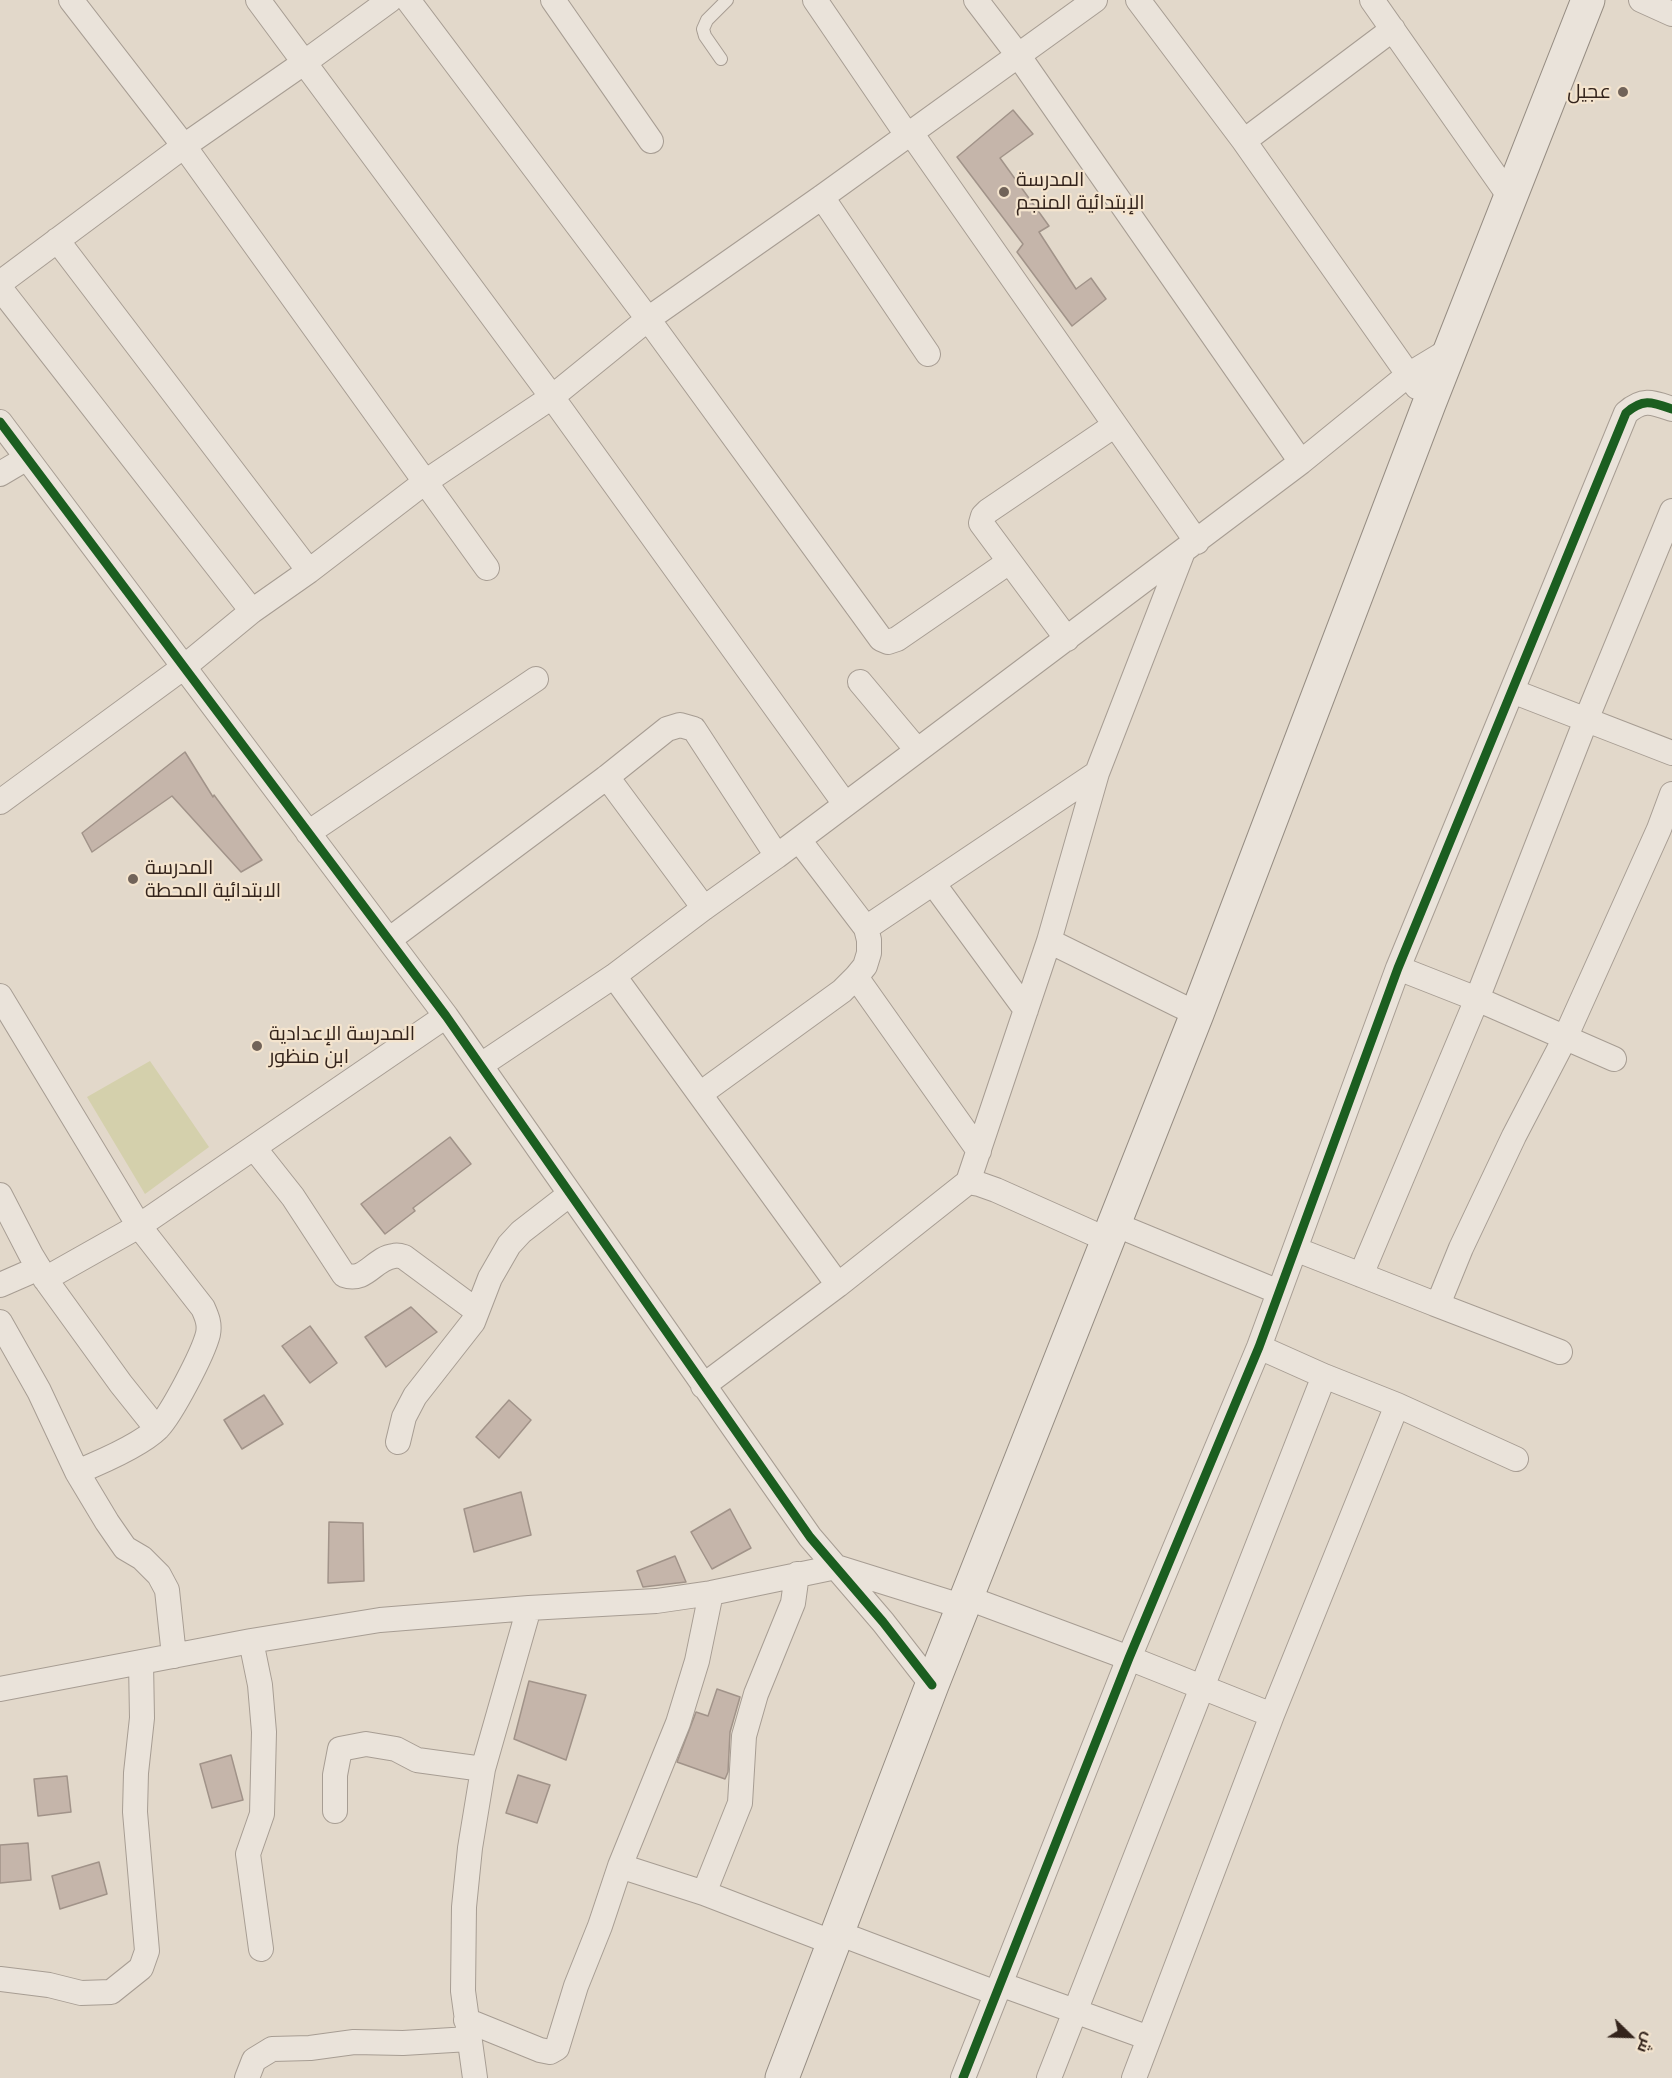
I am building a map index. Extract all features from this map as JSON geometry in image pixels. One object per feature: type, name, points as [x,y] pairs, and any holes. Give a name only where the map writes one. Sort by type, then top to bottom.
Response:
[{"type":"main road","points":[[782,2078],[932,1684],[1197,1014],[1429,404],[1588,0]]},
{"type":"street","points":[[71,0],[184,146],[487,568]]},
{"type":"street","points":[[258,0],[552,397],[845,804]]},
{"type":"street","points":[[0,283],[184,146],[390,0]]},
{"type":"street","points":[[408,0],[648,319],[881,639],[888,642],[897,639],[1009,562]]},
{"type":"street","points":[[553,0],[651,141]]},
{"type":"street","points":[[815,0],[1115,425],[1190,547]]},
{"type":"street","points":[[976,0],[1018,56],[1301,462]]},
{"type":"street","points":[[0,802],[184,667],[252,611],[309,571],[425,482],[552,397],[648,319],[1095,0]]},
{"type":"street","points":[[1138,0],[1244,141],[1429,404]]},
{"type":"street","points":[[1372,0],[1510,197]]},
{"type":"street","points":[[1641,0],[1672,14]]},
{"type":"street","points":[[1244,141],[1393,29]]},
{"type":"street","points":[[822,197],[928,354]]},
{"type":"street","points":[[57,240],[309,571]]},
{"type":"street","points":[[0,288],[252,611]]},
{"type":"street","points":[[482,1065],[614,976],[799,840],[1190,547],[1301,462],[1408,375],[1451,349]]},
{"type":"street","points":[[963,2078],[1129,1658],[1259,1347],[1398,968],[1626,413],[1636,404],[1649,402],[1672,409]]},
{"type":"street","points":[[0,422],[390,939],[482,1065],[703,1386],[810,1536],[932,1684]]},
{"type":"street","points":[[1067,639],[981,523],[983,516],[1115,425]]},
{"type":"street","points":[[0,474],[27,458]]},
{"type":"street","points":[[1360,1275],[1477,999],[1586,720],[1672,511]]},
{"type":"street","points":[[703,1386],[838,1285],[968,1182],[1049,941],[1097,773],[1190,547]]},
{"type":"street","points":[[308,833],[536,679]]},
{"type":"street","points":[[860,682],[917,750]]},
{"type":"street","points":[[1512,691],[1672,753]]},
{"type":"street","points":[[390,939],[607,777],[667,729],[680,725],[694,729],[777,856]]},
{"type":"street","points":[[866,928],[1097,773]]},
{"type":"street","points":[[607,777],[704,908]]},
{"type":"street","points":[[1435,1304],[1439,1302],[1484,1198],[1565,1038],[1659,829],[1672,794]]},
{"type":"street","points":[[700,1094],[842,991],[865,966],[869,953],[866,928],[799,840]]},
{"type":"street","points":[[933,883],[1026,1010]]},
{"type":"street","points":[[1049,941],[1197,1014]]},
{"type":"street","points":[[1398,968],[1477,999],[1614,1059]]},
{"type":"street","points":[[614,976],[838,1285]]},
{"type":"street","points":[[856,977],[979,1151]]},
{"type":"street","points":[[0,996],[139,1226],[203,1308],[209,1321],[208,1334],[201,1351],[178,1398],[157,1429],[126,1448],[77,1472]]},
{"type":"street","points":[[0,1285],[42,1274],[139,1226],[255,1149],[446,1016]]},
{"type":"street","points":[[255,1149],[293,1197],[344,1275],[351,1278],[359,1276],[394,1256],[404,1257],[477,1311]]},
{"type":"street","points":[[968,1182],[1279,1292]]},
{"type":"street","points":[[398,1442],[404,1418],[415,1396],[473,1322],[490,1278],[509,1245],[521,1232],[570,1194]]},
{"type":"street","points":[[0,1195],[42,1274],[121,1384],[157,1429]]},
{"type":"street","points":[[1295,1249],[1560,1352]]},
{"type":"street","points":[[0,1322],[39,1391],[77,1472],[125,1548],[142,1558],[159,1575],[167,1590],[174,1656]]},
{"type":"street","points":[[1259,1347],[1397,1405],[1516,1459]]},
{"type":"street","points":[[1049,2078],[1324,1376]]},
{"type":"street","points":[[1134,2078],[1272,1715],[1397,1405]]},
{"type":"street","points":[[0,1689],[251,1641],[380,1620],[657,1601],[711,1593],[836,1567],[966,1602],[1129,1658],[1272,1715]]},
{"type":"street","points":[[704,1893],[740,1803],[744,1736],[756,1694],[793,1603],[797,1574]]},
{"type":"street","points":[[247,2078],[254,2060],[273,2049],[310,2048],[354,2042],[403,2043],[467,2029],[540,2050],[550,2052],[556,2048],[620,1866],[678,1723],[697,1661],[711,1593]]},
{"type":"street","points":[[475,2078],[463,1991],[464,1907],[470,1848],[483,1769],[529,1608]]},
{"type":"street","points":[[251,1641],[260,1685],[264,1732],[262,1815],[248,1854],[261,1949]]},
{"type":"street","points":[[0,1979],[49,1985],[81,1992],[111,1992],[141,1968],[147,1951],[135,1812],[136,1773],[142,1718],[141,1662]]},
{"type":"street","points":[[335,1811],[335,1775],[340,1749],[366,1744],[396,1749],[417,1760],[483,1769]]},
{"type":"street","points":[[620,1866],[836,1938],[1075,2011],[1149,2038]]},
{"type":"lane","points":[[721,59],[705,36],[703,29],[707,20],[728,0]]},
{"type":"shaded area","points":[[150,1061],[209,1147],[145,1194],[87,1097]]},
{"type":"building","name":"المدرسة الإبتدائية المنجم","points":[[1013,110],[1033,134],[1000,158],[1049,226],[1039,232],[1076,289],[1091,278],[1106,299],[1072,326],[1017,252],[1023,244],[957,157]]},
{"type":"building","points":[[185,752],[213,797],[214,795],[262,860],[241,872],[172,796],[92,852],[82,833]]},
{"type":"building","points":[[450,1137],[471,1164],[413,1208],[415,1211],[385,1234],[361,1204]]},
{"type":"building","points":[[411,1307],[437,1332],[386,1367],[365,1337]]},
{"type":"building","points":[[310,1326],[337,1363],[310,1383],[282,1346]]},
{"type":"building","points":[[264,1395],[283,1424],[242,1449],[224,1420]]},
{"type":"building","points":[[509,1400],[531,1420],[499,1458],[476,1437]]},
{"type":"building","points":[[521,1492],[531,1535],[474,1552],[464,1509]]},
{"type":"building","points":[[730,1509],[751,1548],[712,1569],[691,1532]]},
{"type":"building","points":[[329,1522],[363,1523],[364,1581],[328,1583]]},
{"type":"building","points":[[675,1556],[686,1582],[643,1587],[637,1571]]},
{"type":"building","points":[[529,1681],[586,1695],[566,1760],[514,1739]]},
{"type":"building","points":[[717,1689],[740,1697],[730,1732],[728,1772],[725,1779],[677,1762],[696,1712],[708,1716]]},
{"type":"building","points":[[231,1755],[243,1800],[212,1808],[200,1764]]},
{"type":"building","points":[[518,1775],[550,1785],[537,1823],[506,1813]]},
{"type":"building","points":[[67,1776],[71,1812],[38,1816],[34,1779]]},
{"type":"building","points":[[28,1843],[31,1880],[0,1883],[0,1845]]},
{"type":"building","points":[[99,1862],[107,1894],[60,1909],[52,1876]]},
{"type":"cycle path","points":[[963,2078],[1129,1658],[1259,1347],[1398,968],[1626,413],[1643,403],[1672,409]]},
{"type":"cycle path","points":[[0,422],[446,1016],[810,1537],[883,1622],[932,1685]]},
{"type":"place","name":"عجيل","points":[[1623,92]]},
{"type":"place","name":"المدرسة الإبتدائية المنجم","points":[[1004,192]]},
{"type":"place","name":"المدرسة الابتدائية المحطة","points":[[133,879]]},
{"type":"place","name":"المدرسة الإعدادية ابن منظور","points":[[257,1046]]}]
